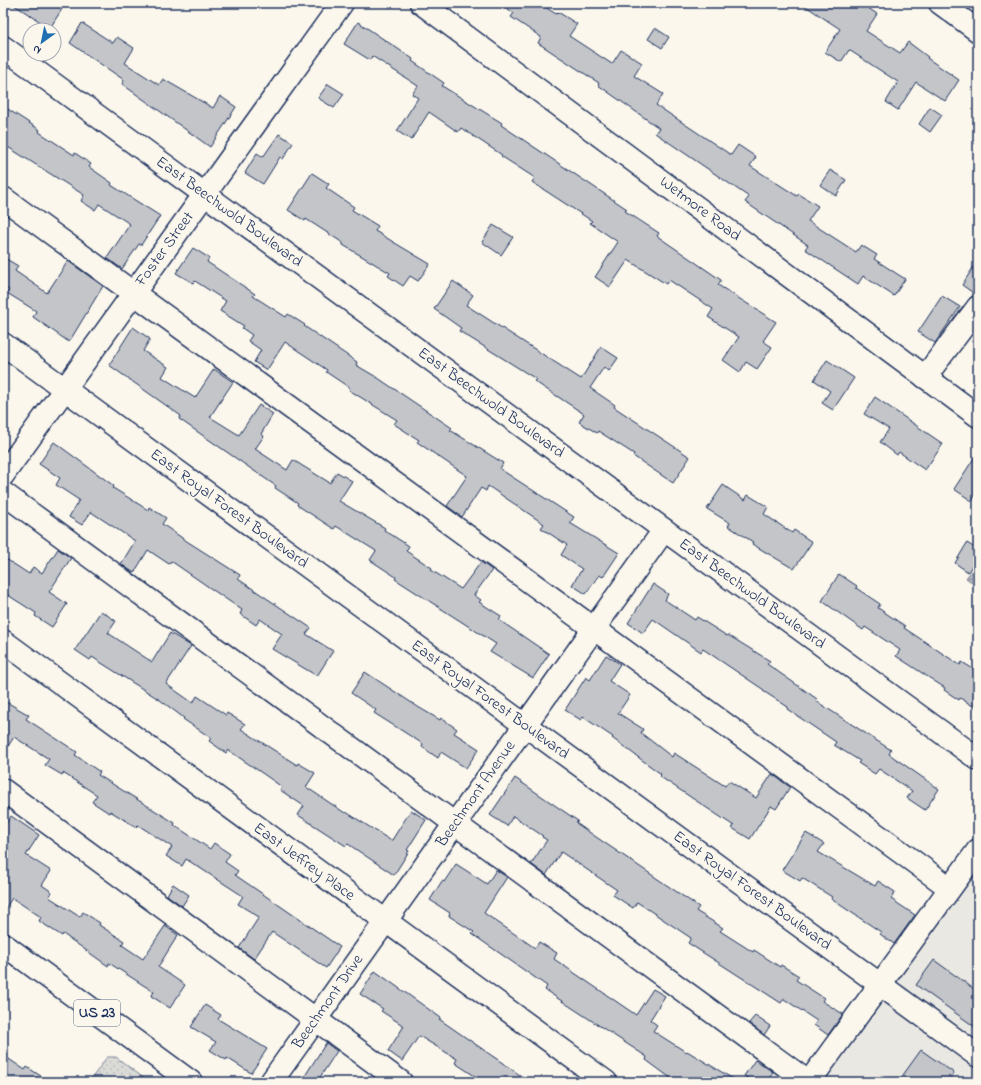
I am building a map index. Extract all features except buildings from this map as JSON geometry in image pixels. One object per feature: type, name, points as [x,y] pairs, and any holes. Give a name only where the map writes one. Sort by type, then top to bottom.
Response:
[{"type":"street","name":"Foster Street","points":[[3,475],[342,3]]},
{"type":"street","name":"Wetmore Road","points":[[421,3],[978,416]]},
{"type":"street","points":[[940,3],[978,31]]},
{"type":"street","name":"East Beechwold Boulevard","points":[[3,47],[978,759]]},
{"type":"street","points":[[3,198],[950,888]]},
{"type":"street","points":[[926,377],[978,307]]},
{"type":"street","name":"East Royal Forest Boulevard","points":[[3,344],[978,1056]]},
{"type":"street","points":[[3,493],[808,1082],[978,850]]},
{"type":"street","name":"Beechmont Avenue","points":[[385,921],[664,530]]},
{"type":"street","name":"East Jeffrey Place","points":[[3,641],[606,1082]]},
{"type":"street","points":[[3,790],[401,1082]]},
{"type":"street","name":"Beechmont Drive","points":[[271,1082],[385,921]]},
{"type":"street","name":"US 23","points":[[3,944],[191,1082]]},
{"type":"shaded area","points":[[978,562],[978,578],[973,583],[966,578]]},
{"type":"shaded area","points":[[978,850],[978,1082],[809,1082]]},
{"type":"shaded area","points":[[107,1057],[116,1057],[149,1082],[89,1082]]}]
